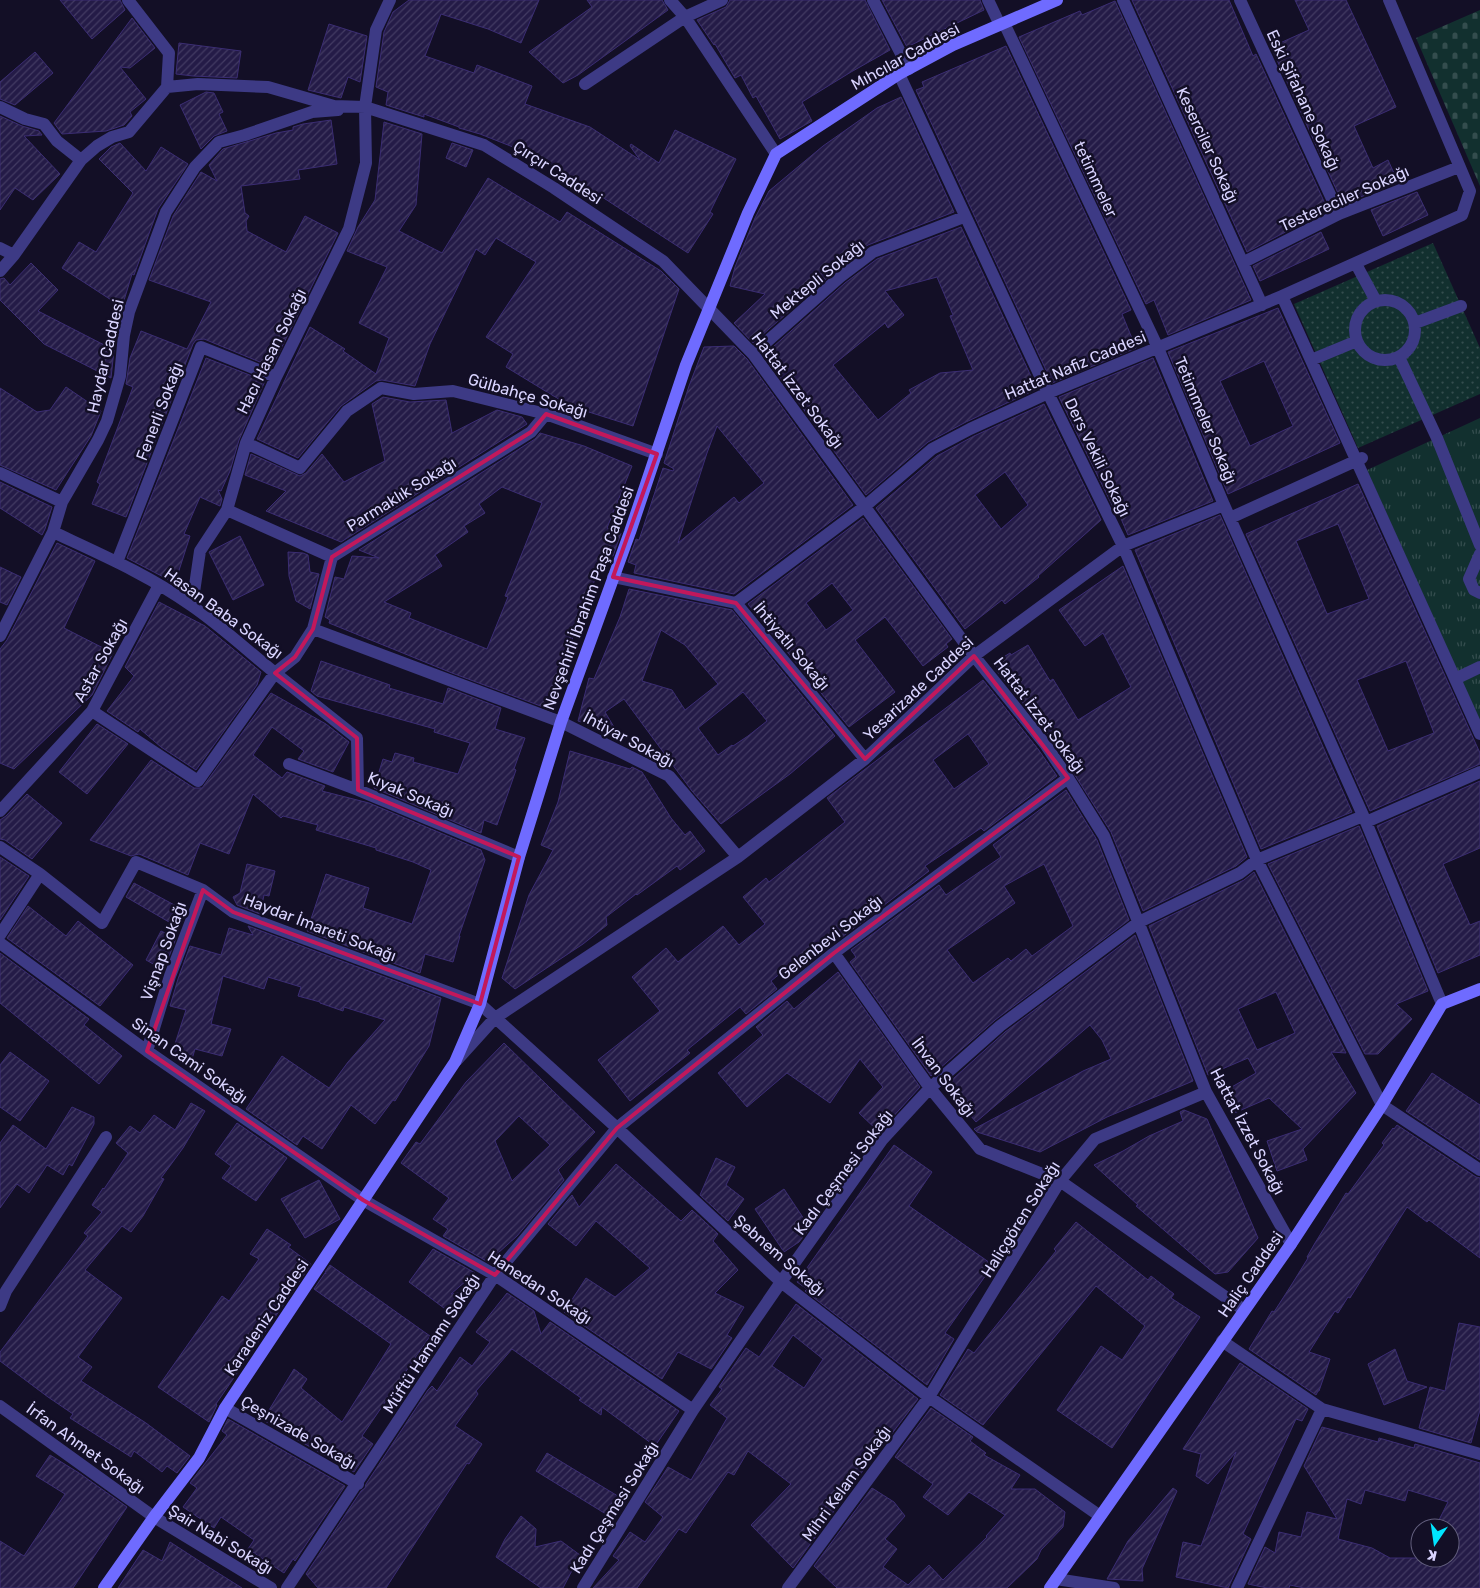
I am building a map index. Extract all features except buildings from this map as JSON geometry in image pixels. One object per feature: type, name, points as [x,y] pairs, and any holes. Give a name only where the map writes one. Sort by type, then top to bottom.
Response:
[{"type":"street","points":[[0,271],[14,255],[81,160],[97,146],[112,137],[128,132],[167,87],[169,53],[128,0]]},
{"type":"street","name":"Hacı Hasan Sokağı","points":[[192,606],[200,551],[227,510],[246,443],[350,229],[366,163],[365,107],[376,30],[390,0]]},
{"type":"street","points":[[670,0],[685,17],[776,154]]},
{"type":"street","points":[[586,84],[685,17],[722,0]]},
{"type":"street","name":"Ders Vekili Sokağı","points":[[873,0],[964,217],[1124,546],[1257,860],[1382,1105]]},
{"type":"street","name":"tetimmeler","points":[[988,0],[1002,24],[1158,348]]},
{"type":"street","name":"Mıhcılar Caddesi","points":[[776,154],[868,93],[953,45],[1057,0]]},
{"type":"street","name":"Keserciler Sokağı","points":[[1123,0],[1262,304]]},
{"type":"street","name":"Eski Şifahane Sokağı","points":[[1240,0],[1339,214]]},
{"type":"street","points":[[1388,0],[1459,166]]},
{"type":"street","points":[[167,87],[198,84],[268,87],[334,106],[365,107]]},
{"type":"street","points":[[0,107],[25,119],[44,124],[58,141],[81,160]]},
{"type":"street","name":"Çırçır Caddesi","points":[[365,107],[484,145],[554,188],[663,261],[708,308]]},
{"type":"street","name":"Haydar Caddesi","points":[[0,636],[53,532],[62,502],[107,421],[120,376],[124,335],[129,312],[166,212],[195,167],[219,142],[312,112],[365,107]]},
{"type":"street","name":"Nevşehirli İbrahim Paşa Caddesi","points":[[455,1062],[480,1004],[519,857],[560,722],[657,454],[686,365],[748,213],[776,154]]},
{"type":"street","name":"Testereciler Sokağı","points":[[1244,262],[1339,214],[1459,166]]},
{"type":"street","name":"Hattat Nafiz Caddesi","points":[[736,603],[864,507],[932,449],[1048,393],[1282,296],[1462,215],[1470,191],[1459,166]]},
{"type":"street","name":"Mektepli Sokağı","points":[[753,354],[840,277],[873,252],[964,217]]},
{"type":"street","points":[[0,248],[14,255]]},
{"type":"street","points":[[1356,264],[1376,301]]},
{"type":"street","points":[[1282,296],[1359,459],[1480,734]]},
{"type":"street","points":[[1386,300],[1404,306],[1411,314],[1415,323],[1413,343],[1407,351],[1390,360],[1370,356],[1357,342],[1356,322],[1360,313],[1376,301],[1386,300]]},
{"type":"street","points":[[1415,323],[1461,306]]},
{"type":"street","name":"Hattat İzzet Sokağı","points":[[708,308],[753,354],[974,656],[1045,744],[1068,778],[1104,836],[1206,1092],[1291,1244]]},
{"type":"street","points":[[1311,360],[1357,342]]},
{"type":"street","name":"Fenerli Sokağı","points":[[117,562],[201,347],[276,378]]},
{"type":"street","name":"Tetimmeler Sokağı","points":[[1158,348],[1230,518],[1365,819],[1442,1004]]},
{"type":"street","points":[[1399,356],[1437,438],[1480,545]]},
{"type":"street","name":"Gülbahçe Sokağı","points":[[246,443],[300,468],[347,412],[381,388],[414,394],[453,391],[546,414],[657,454]]},
{"type":"street","name":"Parmaklık Sokağı","points":[[332,557],[531,432],[546,414]]},
{"type":"street","points":[[1230,518],[1359,459]]},
{"type":"street","points":[[0,473],[62,502]]},
{"type":"street","name":"Yesarizade Caddesi","points":[[455,1062],[495,1018],[738,857],[865,759],[974,656],[1124,546],[1224,504]]},
{"type":"street","points":[[227,510],[332,557],[313,629],[560,722]]},
{"type":"street","name":"Hasan Baba Sokağı","points":[[53,532],[117,562],[192,606],[276,674],[295,656],[313,629]]},
{"type":"street","points":[[1480,554],[1468,578],[1474,590],[1480,593]]},
{"type":"street","name":"İhtiyatlı Sokağı","points":[[613,577],[736,603],[865,759]]},
{"type":"street","name":"Astar Sokağı","points":[[0,811],[92,710],[159,585]]},
{"type":"street","points":[[1455,679],[1480,667]]},
{"type":"street","points":[[92,710],[198,781],[276,674],[358,738],[358,790]]},
{"type":"street","name":"İhtiyar Sokağı","points":[[560,722],[669,776],[738,857]]},
{"type":"street","name":"Kıyak Sokağı","points":[[289,764],[358,790],[519,857]]},
{"type":"street","name":"Kadı Çeşmesi Sokağı","points":[[583,1588],[693,1410],[781,1282],[882,1140],[930,1088],[1000,1026],[1139,922],[1240,873],[1257,860],[1365,819],[1480,772]]},
{"type":"street","name":"Gelenbevi Sokağı","points":[[617,1128],[834,953],[1068,778]]},
{"type":"street","points":[[0,847],[40,874],[0,934]]},
{"type":"street","name":"Haydar İmareti Sokağı","points":[[40,874],[102,923],[136,862],[203,890],[233,912],[480,1004]]},
{"type":"street","name":"Vişnap Sokağı","points":[[146,1051],[170,976],[203,890]]},
{"type":"street","name":"Sinan Cami Sokağı","points":[[0,943],[146,1051],[363,1200]]},
{"type":"street","name":"İhvan Sokağı","points":[[834,953],[930,1088],[980,1149],[1060,1181],[1244,1310]]},
{"type":"street","points":[[1442,1004],[1480,989]]},
{"type":"street","name":"Şebnem Sokağı","points":[[480,1004],[617,1128],[781,1282],[930,1397],[1100,1516]]},
{"type":"street","name":"Haliç Caddesi","points":[[1052,1584],[1291,1244],[1382,1105],[1442,1004]]},
{"type":"street","name":"Karadeniz Caddesi","points":[[104,1588],[154,1517],[199,1458],[225,1408],[455,1062]]},
{"type":"street","name":"Haliçgören Sokağı","points":[[930,1397],[1060,1181],[1095,1139],[1206,1092]]},
{"type":"street","points":[[1382,1105],[1480,1170]]},
{"type":"street","name":"Müftü Hamamı Sokağı","points":[[287,1588],[495,1276],[617,1128]]},
{"type":"street","points":[[0,1306],[3,1289],[106,1137]]},
{"type":"street","name":"Hanedan Sokağı","points":[[363,1200],[495,1276],[693,1410]]},
{"type":"street","points":[[1222,1341],[1322,1409],[1480,1454]]},
{"type":"street","name":"Mihri Kelam Sokağı","points":[[788,1588],[930,1397]]},
{"type":"street","name":"İrfan Ahmet Sokağı","points":[[0,1406],[154,1517]]},
{"type":"street","name":"Çeşnizade Sokağı","points":[[225,1408],[358,1484]]},
{"type":"street","points":[[1237,1588],[1322,1409]]},
{"type":"street","name":"Şair Nabi Sokağı","points":[[154,1517],[271,1588]]},
{"type":"street","points":[[1052,1584],[1114,1588]]},
{"type":"highlighted area","points":[[546,414],[657,454],[613,577],[736,603],[865,759],[974,656],[1068,778],[834,953],[617,1128],[495,1275],[363,1200],[147,1051],[203,890],[233,912],[480,1004],[519,857],[358,790],[357,738],[275,673],[295,657],[313,629],[332,557],[531,432]]},
{"type":"green space","points":[[1480,10],[1480,186],[1416,38]]},
{"type":"green space","points":[[1433,243],[1480,348],[1480,394],[1358,448],[1294,304]]},
{"type":"green space","points":[[1480,418],[1480,721],[1367,470]]}]
